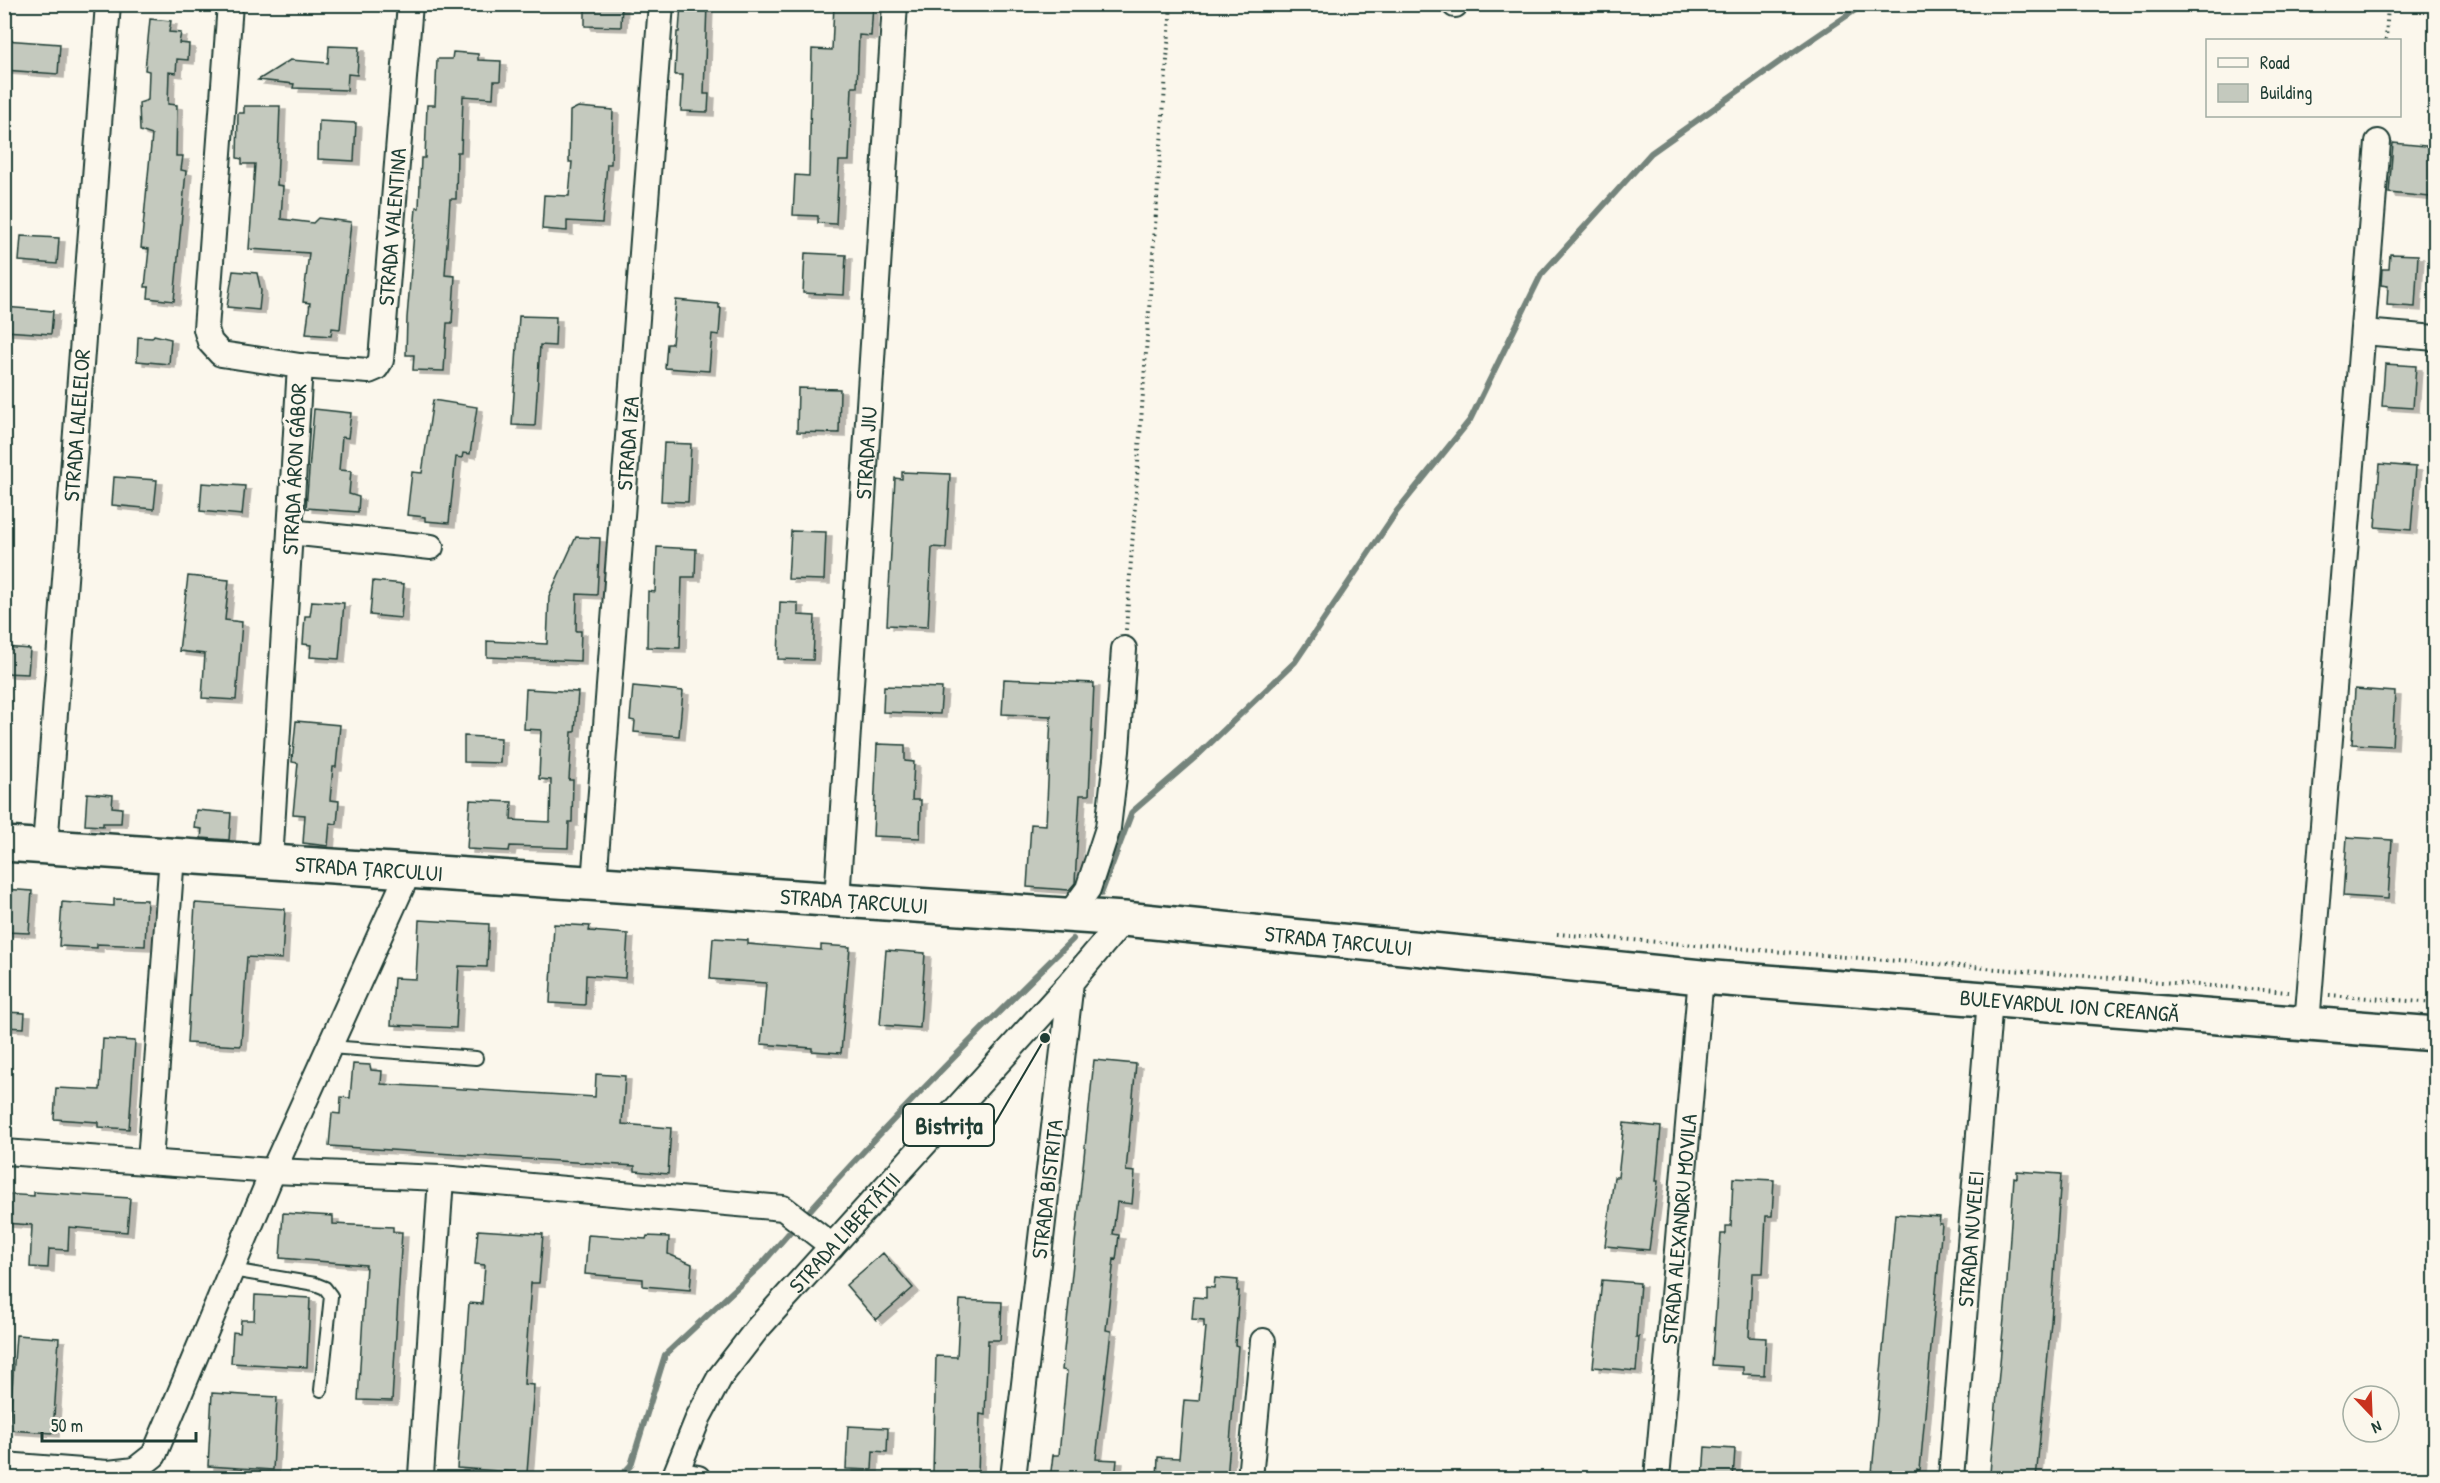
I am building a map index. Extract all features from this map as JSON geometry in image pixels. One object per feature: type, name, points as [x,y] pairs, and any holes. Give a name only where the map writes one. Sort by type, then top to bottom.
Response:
[{"type":"street","name":"STRADA LALELELOR","points":[[45,847],[108,4]]},
{"type":"street","name":"STRADA ÁRON GÁBOR","points":[[230,4],[206,329],[210,342],[221,354],[300,366],[270,862]]},
{"type":"street","name":"STRADA VALENTINA","points":[[300,366],[369,371],[376,368],[381,360],[410,4]]},
{"type":"street","name":"STRADA IZA","points":[[594,884],[661,4]]},
{"type":"street","name":"STRADA JIU","points":[[837,900],[895,4]]},
{"type":"street","points":[[2308,1009],[2378,142]]},
{"type":"street","points":[[2363,332],[2436,338]]},
{"type":"street","points":[[290,532],[431,547]]},
{"type":"street","points":[[1069,915],[1088,889],[1108,828],[1117,752],[1124,649]]},
{"type":"street","name":"STRADA ȚARCULUI","points":[[4,844],[1124,919],[1701,977]]},
{"type":"street","points":[[150,1162],[172,855]]},
{"type":"street","points":[[4,1465],[108,1473],[151,1467],[273,1171],[409,871]]},
{"type":"street","points":[[1071,982],[1124,919]]},
{"type":"street","name":"BULEVARDUL ION CREANGĂ","points":[[1701,977],[1990,999],[2308,1009],[2436,1034]]},
{"type":"street","name":"STRADA ALEXANDRU MOVILA","points":[[1658,1479],[1701,977]]},
{"type":"street","name":"STRADA LIBERTĂȚII","points":[[683,1477],[699,1416],[720,1377],[757,1329],[1071,982]]},
{"type":"street","name":"STRADA BISTRIȚA","points":[[1013,1479],[1071,982]]},
{"type":"street","name":"STRADA NUVELEI","points":[[1951,1479],[1990,999]]},
{"type":"street","points":[[4,1152],[273,1171],[441,1178],[783,1208],[810,1226],[832,1246]]},
{"type":"street","points":[[421,1474],[441,1178]]},
{"type":"street","points":[[1250,1479],[1263,1341]]},
{"type":"lane","points":[[330,1047],[476,1058]]},
{"type":"lane","points":[[232,1270],[315,1284],[325,1288],[331,1296],[321,1390]]},
{"type":"path","points":[[1124,649],[1171,4]]},
{"type":"path","points":[[2386,39],[2388,4]]},
{"type":"path","points":[[1556,934],[2308,1009],[2436,1003]]},
{"type":"building","points":[[585,4],[622,4],[621,27],[585,26]]},
{"type":"building","points":[[681,4],[707,4],[704,94],[709,94],[708,112],[681,111],[683,75],[675,75]]},
{"type":"building","points":[[834,4],[873,4],[871,36],[859,35],[857,87],[852,87],[849,161],[839,161],[836,224],[818,223],[818,216],[793,215],[795,175],[809,176],[812,49],[832,50]]},
{"type":"building","points":[[150,19],[171,21],[169,32],[181,33],[179,43],[189,44],[188,60],[177,59],[176,73],[169,72],[168,104],[177,105],[176,156],[183,156],[181,170],[186,171],[174,301],[148,298],[149,287],[145,287],[149,249],[141,248],[152,135],[140,131],[139,103],[148,100],[149,71],[145,70]]},
{"type":"building","points":[[4,40],[60,44],[58,74],[4,70]]},
{"type":"building","points":[[329,46],[359,47],[357,75],[348,74],[347,90],[293,88],[294,84],[258,80],[290,60],[328,63]]},
{"type":"building","points":[[453,52],[478,54],[478,60],[501,61],[500,81],[494,81],[493,98],[463,96],[461,152],[457,152],[456,199],[450,199],[445,275],[455,276],[452,323],[447,323],[444,371],[413,370],[414,355],[406,355],[407,318],[416,208],[419,208],[421,158],[425,158],[427,105],[435,105],[437,59],[452,59]]},
{"type":"building","points":[[244,106],[280,106],[277,185],[283,186],[281,219],[313,223],[318,218],[351,222],[340,329],[332,328],[331,336],[306,334],[310,303],[303,302],[309,253],[249,249],[255,164],[242,164],[242,159],[237,158],[238,113],[244,113]]},
{"type":"building","points":[[578,107],[613,110],[611,164],[607,164],[602,223],[567,221],[567,231],[542,229],[544,195],[569,196],[572,162],[569,162],[570,111]]},
{"type":"building","points":[[319,121],[356,123],[354,161],[318,159]]},
{"type":"building","points":[[2393,143],[2436,147],[2436,190],[2431,189],[2430,197],[2389,193]]},
{"type":"building","points":[[21,236],[59,238],[57,264],[19,261]]},
{"type":"building","points":[[805,253],[846,255],[844,295],[803,293]]},
{"type":"building","points":[[2390,254],[2418,255],[2415,307],[2387,305],[2388,286],[2381,285],[2382,269],[2389,269]]},
{"type":"building","points":[[233,271],[257,273],[261,291],[259,310],[227,307]]},
{"type":"building","points":[[676,300],[719,304],[721,308],[719,335],[712,334],[709,371],[665,368],[667,344],[672,344]]},
{"type":"building","points":[[4,307],[53,311],[51,334],[4,331]]},
{"type":"building","points":[[519,316],[556,317],[555,346],[540,345],[535,426],[512,425]]},
{"type":"building","points":[[154,335],[171,339],[169,364],[137,361],[138,337],[152,338]]},
{"type":"building","points":[[2385,364],[2416,366],[2413,408],[2382,406]]},
{"type":"building","points":[[798,388],[840,389],[839,433],[797,432]]},
{"type":"building","points":[[433,400],[477,407],[470,454],[463,453],[462,458],[456,457],[449,523],[425,521],[425,517],[407,515],[412,472],[422,473]]},
{"type":"building","points":[[314,409],[351,413],[348,438],[342,437],[339,470],[351,471],[349,494],[359,497],[358,512],[306,508]]},
{"type":"building","points":[[664,443],[691,444],[688,502],[661,501]]},
{"type":"building","points":[[2380,464],[2416,467],[2411,530],[2375,527]]},
{"type":"building","points":[[902,472],[950,474],[946,548],[932,547],[928,627],[887,625],[895,478],[902,479]]},
{"type":"building","points":[[114,477],[157,480],[154,509],[112,505]]},
{"type":"building","points":[[202,483],[245,486],[242,515],[200,511]]},
{"type":"building","points":[[791,531],[826,532],[824,580],[788,579]]},
{"type":"building","points":[[576,537],[600,538],[597,595],[577,594],[576,631],[581,631],[580,661],[487,657],[487,641],[547,644],[549,596]]},
{"type":"building","points":[[657,547],[696,549],[695,577],[682,577],[680,648],[647,647],[648,591],[655,592]]},
{"type":"building","points":[[188,576],[229,580],[225,620],[242,622],[236,700],[202,698],[205,654],[179,651]]},
{"type":"building","points":[[373,581],[404,584],[401,618],[370,615]]},
{"type":"building","points":[[312,601],[344,603],[339,659],[310,657],[311,645],[303,644],[305,616],[310,616]]},
{"type":"building","points":[[780,602],[798,603],[798,615],[815,616],[813,660],[778,659]]},
{"type":"building","points":[[4,647],[30,649],[28,674],[4,673]]},
{"type":"building","points":[[1004,679],[1094,683],[1089,795],[1080,795],[1075,883],[1069,890],[1027,887],[1031,824],[1046,825],[1051,716],[1002,714]]},
{"type":"building","points":[[633,686],[683,691],[679,736],[634,732],[635,721],[630,720]]},
{"type":"building","points":[[884,686],[942,688],[940,714],[883,712]]},
{"type":"building","points":[[526,689],[578,692],[575,732],[572,732],[569,780],[573,780],[572,822],[569,822],[568,848],[510,846],[509,851],[467,849],[470,800],[512,802],[511,820],[550,822],[551,780],[539,779],[541,730],[524,729]]},
{"type":"building","points":[[2355,689],[2395,692],[2392,746],[2352,744]]},
{"type":"building","points":[[296,721],[340,725],[330,800],[339,801],[337,824],[330,823],[328,846],[303,843],[305,815],[293,814],[298,763],[292,762]]},
{"type":"building","points":[[464,736],[501,738],[500,763],[464,762]]},
{"type":"building","points":[[877,744],[905,745],[905,761],[914,762],[912,800],[921,800],[920,838],[873,836]]},
{"type":"building","points":[[87,793],[113,795],[112,807],[122,808],[121,823],[103,823],[103,826],[85,825]]},
{"type":"building","points":[[196,810],[231,813],[229,840],[201,838],[202,829],[194,828]]},
{"type":"building","points":[[2347,837],[2392,840],[2388,899],[2343,896]]},
{"type":"building","points":[[4,889],[32,891],[29,933],[4,932]]},
{"type":"building","points":[[114,899],[147,900],[145,946],[97,944],[97,948],[59,946],[62,902],[114,906]]},
{"type":"building","points":[[195,903],[285,909],[282,959],[247,957],[241,1046],[187,1043]]},
{"type":"building","points":[[419,920],[489,924],[487,967],[459,966],[456,1028],[391,1025],[394,978],[416,979]]},
{"type":"building","points":[[554,924],[590,926],[589,931],[628,934],[625,978],[586,975],[585,1005],[550,1003]]},
{"type":"building","points":[[713,938],[748,940],[748,944],[821,950],[821,945],[850,947],[841,1053],[761,1044],[766,983],[710,979]]},
{"type":"building","points":[[886,950],[925,953],[920,1028],[880,1025]]},
{"type":"building","points":[[4,1012],[25,1013],[24,1028],[4,1027]]},
{"type":"building","points":[[103,1039],[135,1041],[129,1129],[98,1127],[98,1122],[54,1119],[56,1088],[100,1090]]},
{"type":"building","points":[[1094,1060],[1136,1064],[1126,1171],[1135,1172],[1132,1204],[1117,1202],[1113,1234],[1119,1235],[1106,1330],[1111,1331],[1096,1459],[1117,1460],[1115,1479],[1050,1479],[1053,1455],[1059,1455],[1067,1371],[1062,1370]]},
{"type":"building","points":[[353,1064],[370,1065],[371,1070],[382,1071],[381,1084],[595,1097],[596,1074],[625,1076],[622,1124],[671,1128],[668,1174],[635,1171],[635,1166],[329,1146],[332,1113],[340,1114],[341,1097],[350,1098]]},
{"type":"building","points":[[1624,1123],[1661,1127],[1656,1181],[1658,1181],[1649,1250],[1605,1246],[1614,1177],[1618,1177]]},
{"type":"building","points":[[2017,1171],[2061,1174],[2051,1322],[2036,1479],[1992,1479],[1991,1460],[2014,1177],[2017,1178]]},
{"type":"building","points":[[1733,1178],[1774,1180],[1772,1216],[1766,1216],[1763,1273],[1752,1273],[1749,1337],[1766,1338],[1764,1375],[1743,1374],[1743,1367],[1712,1365],[1721,1234],[1726,1234],[1726,1226],[1731,1226]]},
{"type":"building","points":[[34,1192],[130,1198],[127,1232],[69,1227],[68,1250],[49,1249],[48,1268],[30,1267],[32,1225],[4,1223],[4,1194],[34,1196]]},
{"type":"building","points":[[283,1213],[333,1216],[333,1224],[393,1227],[393,1232],[402,1232],[392,1401],[358,1400],[366,1265],[280,1258]]},
{"type":"building","points":[[1895,1214],[1940,1217],[1939,1224],[1942,1224],[1920,1470],[1917,1469],[1916,1476],[1872,1473]]},
{"type":"building","points":[[478,1230],[543,1234],[539,1283],[531,1283],[524,1384],[534,1385],[527,1473],[457,1468],[469,1303],[482,1304],[485,1265],[475,1264]]},
{"type":"building","points":[[588,1235],[646,1239],[647,1236],[669,1237],[668,1254],[692,1264],[690,1290],[643,1286],[643,1279],[585,1274]]},
{"type":"building","points":[[883,1253],[913,1288],[876,1320],[846,1285]]},
{"type":"building","points":[[1215,1278],[1238,1280],[1237,1291],[1239,1291],[1235,1345],[1238,1346],[1227,1479],[1157,1479],[1158,1457],[1179,1458],[1184,1400],[1199,1401],[1206,1327],[1204,1327],[1204,1320],[1192,1319],[1194,1297],[1206,1298],[1206,1287],[1214,1288]]},
{"type":"building","points":[[1602,1280],[1640,1283],[1636,1371],[1593,1367]]},
{"type":"building","points":[[255,1295],[310,1298],[307,1367],[231,1363],[233,1332],[240,1333],[241,1320],[254,1320]]},
{"type":"building","points":[[960,1300],[1002,1302],[1000,1340],[988,1340],[985,1415],[980,1414],[978,1474],[933,1473],[936,1356],[957,1357]]},
{"type":"building","points":[[16,1335],[59,1338],[53,1433],[9,1430]]},
{"type":"building","points":[[212,1393],[277,1397],[273,1470],[208,1466]]},
{"type":"building","points":[[848,1426],[888,1428],[887,1452],[873,1451],[872,1470],[846,1469]]},
{"type":"building","points":[[1705,1447],[1735,1449],[1733,1479],[1703,1479]]},
{"type":"waterway","points":[[1101,894],[1132,812],[1199,754],[1295,662],[1397,511],[1470,420],[1541,275],[1651,153],[1864,4]]},
{"type":"waterway","points":[[803,1218],[935,1076],[1073,939]]},
{"type":"waterway","points":[[619,1478],[631,1465],[665,1355],[761,1265],[796,1225]]},
{"type":"place","name":"Bistrița","points":[[1045,1038]]}]
